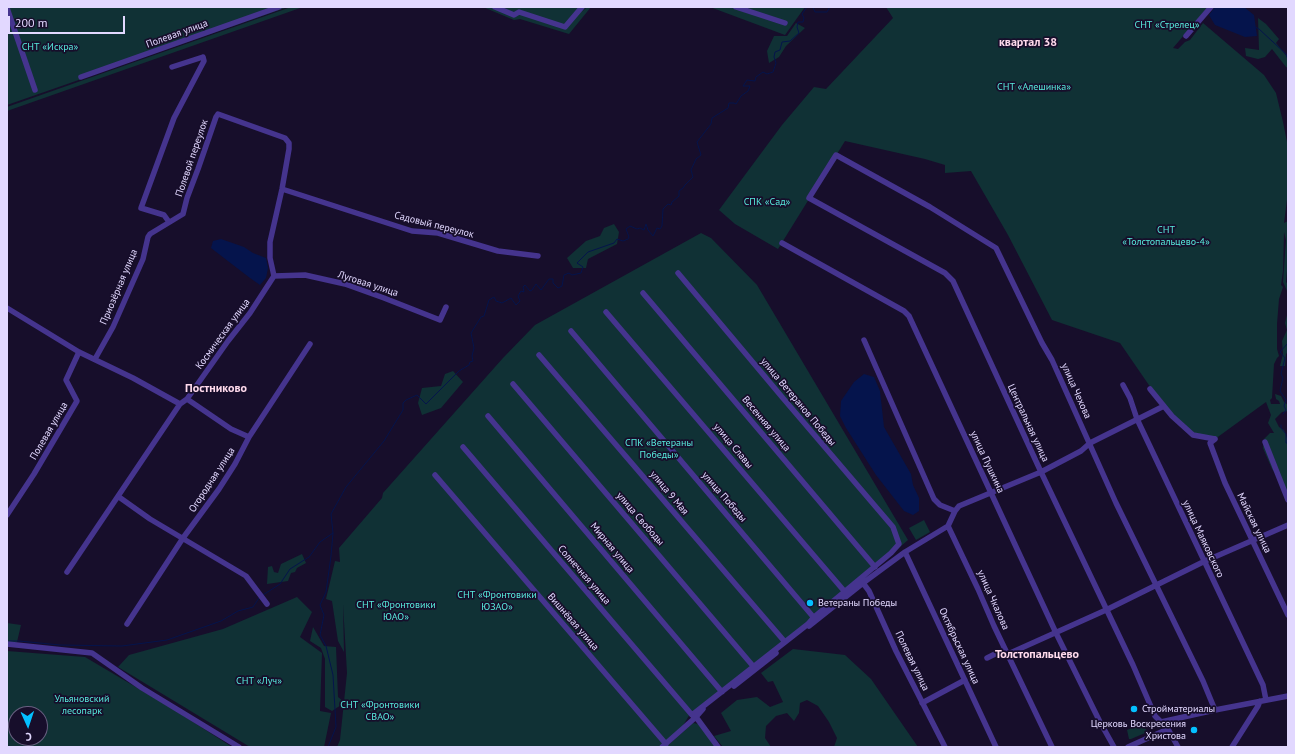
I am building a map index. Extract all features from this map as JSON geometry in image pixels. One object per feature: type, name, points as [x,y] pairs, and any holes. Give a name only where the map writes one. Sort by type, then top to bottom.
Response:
[{"type":"street","points":[[14,7],[7,9],[35,90]]},
{"type":"street","name":"Полевая улица","points":[[81,77],[279,7]]},
{"type":"street","points":[[495,7],[514,15],[520,9],[565,27],[582,7]]},
{"type":"street","points":[[736,7],[785,23]]},
{"type":"street","points":[[1186,36],[1212,7]]},
{"type":"street","points":[[169,222],[164,215],[141,208],[174,118],[204,61],[203,57],[172,67]]},
{"type":"street","name":"Полевой переулок","points":[[183,214],[187,198],[218,114],[284,138],[289,143],[282,189]]},
{"type":"street","name":"улица Чехова","points":[[809,198],[836,155],[930,206],[996,248],[1042,343],[1052,360],[1116,503],[1203,681],[1215,710]]},
{"type":"street","points":[[274,276],[270,258],[270,242],[282,189]]},
{"type":"street","name":"Садовый переулок","points":[[282,189],[412,231],[438,233],[498,251],[538,256]]},
{"type":"street","name":"Центральная улица","points":[[809,198],[945,273],[953,282],[1133,665],[1155,716],[1168,728],[1178,747]]},
{"type":"street","name":"Приозёрная улица","points":[[95,359],[113,327],[143,259],[148,237],[150,234],[183,214]]},
{"type":"street","name":"улица Пушкина","points":[[782,244],[904,311],[909,316],[1056,633],[1114,747]]},
{"type":"street","name":"улица Ветеранов Победы","points":[[678,273],[893,528],[899,544],[891,554],[875,567]]},
{"type":"street","name":"Луговая улица","points":[[274,276],[305,275],[345,284],[440,320],[446,307]]},
{"type":"street","name":"Космическая улица","points":[[67,572],[180,404],[187,399],[228,341],[250,313],[274,276]]},
{"type":"street","name":"Весенняя улица","points":[[643,293],[875,567]]},
{"type":"street","points":[[7,308],[79,352],[133,378],[180,404]]},
{"type":"street","name":"улица Славы","points":[[606,312],[845,592]]},
{"type":"street","name":"улица Победы","points":[[571,331],[815,619]]},
{"type":"street","points":[[864,340],[934,499],[940,505],[955,511]]},
{"type":"street","name":"Огородная улица","points":[[127,624],[183,538],[219,489],[235,464],[249,437],[310,344]]},
{"type":"street","name":"Полевая улица","points":[[7,515],[34,474],[77,400],[66,380],[79,352]]},
{"type":"street","name":"улица 9 Мая","points":[[539,355],[784,642]]},
{"type":"street","name":"улица Свободы","points":[[513,384],[753,666]]},
{"type":"street","name":"улица Маяковского","points":[[1123,385],[1130,398],[1137,419],[1203,562],[1262,685],[1263,700]]},
{"type":"street","points":[[664,746],[694,716],[753,666],[905,552],[948,526],[959,506],[1041,472],[1081,451],[1090,443],[1164,406],[1150,389]]},
{"type":"street","points":[[187,399],[231,429],[249,437]]},
{"type":"street","name":"Майская улица","points":[[1164,406],[1172,416],[1193,435],[1215,439],[1210,443],[1225,483],[1288,615]]},
{"type":"street","name":"Мирная улица","points":[[488,416],[722,692]]},
{"type":"street","points":[[1265,442],[1288,500]]},
{"type":"street","name":"Солнечная улица","points":[[463,448],[694,716],[718,747]]},
{"type":"street","name":"Вишнёвая улица","points":[[435,475],[664,746]]},
{"type":"street","points":[[118,497],[150,519],[246,576],[267,604]]},
{"type":"street","points":[[986,658],[997,653],[1008,654],[1056,633],[1203,562],[1288,525]]},
{"type":"street","name":"улица Чкалова","points":[[948,526],[1052,747]]},
{"type":"street","name":"Октябрьская улица","points":[[905,552],[996,747]]},
{"type":"street","points":[[694,716],[746,677],[875,567]]},
{"type":"street","name":"Полевая улица","points":[[863,583],[869,591],[896,651],[945,747]]},
{"type":"street","points":[[7,644],[92,654],[142,688],[239,747]]},
{"type":"street","points":[[922,703],[965,680]]},
{"type":"street","points":[[1161,722],[1288,696]]},
{"type":"street","points":[[1232,747],[1263,700]]},
{"type":"street","points":[[1128,747],[1168,728]]},
{"type":"green space","name":"СНТ «Искра»","points":[[7,7],[288,7],[7,105]]},
{"type":"green space","points":[[291,7],[303,7],[7,111],[7,107]]},
{"type":"green space","points":[[483,7],[586,7],[582,12],[587,7],[591,7],[569,34],[520,19],[514,20]]},
{"type":"green space","points":[[710,7],[805,7],[785,35]]},
{"type":"green space","points":[[886,7],[1208,7],[1173,48],[1178,49],[1185,42],[1190,40],[1203,23],[1264,75],[1276,93],[1288,147],[1288,192],[1284,223],[1288,221],[1288,260],[1286,282],[1288,284],[1288,293],[1283,282],[1286,240],[1284,232],[1283,271],[1281,285],[1283,287],[1279,299],[1277,324],[1277,349],[1279,356],[1274,364],[1272,398],[1270,400],[1271,404],[1280,404],[1276,399],[1275,394],[1281,396],[1284,402],[1288,405],[1288,411],[1282,412],[1275,419],[1279,427],[1284,430],[1288,441],[1288,494],[1284,485],[1272,469],[1263,448],[1264,439],[1270,433],[1274,433],[1268,423],[1271,415],[1266,402],[1215,439],[1192,436],[1164,407],[1120,343],[1052,320],[1008,235],[971,171],[945,173],[945,165],[845,141],[778,249],[735,224],[719,210],[782,125],[814,87],[826,89],[893,18]]},
{"type":"green space","points":[[1258,18],[1266,24],[1279,39],[1276,43],[1288,58],[1288,68],[1272,49],[1265,57],[1258,59],[1246,56],[1245,48],[1259,50]]},
{"type":"green space","points":[[796,23],[805,28],[786,46],[779,57],[769,63],[767,51],[774,36],[787,36]]},
{"type":"green space","points":[[614,224],[619,232],[617,244],[588,259],[586,268],[573,268],[567,258],[586,241],[600,236],[604,228]]},
{"type":"green space","name":"СПК «Ветераны Победы»","points":[[701,233],[711,238],[757,285],[908,540],[826,611],[690,714],[679,732],[661,747],[337,747],[340,740],[347,673],[343,604],[344,652],[338,641],[332,601],[326,599],[335,561],[340,562],[339,548],[382,498],[383,493],[503,358],[535,325]]},
{"type":"green space","points":[[1287,315],[1288,352],[1286,354],[1285,366],[1280,366],[1283,354],[1282,341],[1287,330],[1285,323]]},
{"type":"green space","points":[[453,371],[463,382],[441,408],[422,415],[418,403],[422,388],[441,386],[445,374]]},
{"type":"green space","points":[[924,520],[930,532],[916,540],[909,528]]},
{"type":"green space","points":[[302,554],[306,563],[297,568],[295,572],[291,573],[288,581],[267,584],[268,567],[272,566],[274,572],[278,573],[281,564]]},
{"type":"green space","name":"СНТ «Луч»","points":[[297,597],[312,612],[300,637],[322,653],[320,711],[331,713],[324,747],[250,747],[118,667],[129,655],[223,629]]},
{"type":"green space","points":[[7,623],[21,625],[17,642],[7,642]]},
{"type":"green space","points":[[313,627],[324,646],[336,647],[338,697],[343,701],[341,705],[332,711],[325,707],[325,659],[321,648],[310,641]]},
{"type":"green space","points":[[793,649],[845,655],[871,679],[918,747],[834,747],[837,738],[829,722],[818,706],[807,700],[800,703],[799,713],[794,721],[787,713],[776,716],[766,726],[765,738],[771,747],[723,747],[714,736],[731,731],[721,713],[737,700],[757,697],[770,707],[783,702],[773,681],[768,682],[761,673]]},
{"type":"green space","name":"Ульяновский лесопарк","points":[[7,651],[85,657],[173,709],[232,747],[7,747]]},
{"type":"green space","points":[[693,723],[699,724],[716,747],[666,747]]},
{"type":"green space","points":[[1141,724],[1147,731],[1129,739],[1127,730]]},
{"type":"shaded area","points":[[1215,7],[1244,7],[1254,15],[1257,36],[1245,37],[1215,25],[1209,15]]},
{"type":"shaded area","points":[[221,239],[244,247],[253,253],[266,258],[268,268],[266,278],[260,285],[211,248],[213,241]]},
{"type":"shaded area","points":[[864,374],[874,377],[880,391],[884,427],[911,474],[913,485],[919,498],[919,511],[913,515],[904,511],[876,475],[840,416],[841,401],[854,382]]},
{"type":"waterway","points":[[328,747],[336,727],[333,675],[326,646],[320,635],[324,615],[320,605],[326,592],[331,556],[333,533],[331,514],[346,487],[384,441],[403,410],[403,403],[406,400],[417,395],[426,404],[459,371],[473,361],[472,356],[474,348],[471,333],[481,317],[484,316],[489,300],[494,297],[496,301],[502,303],[511,298],[516,305],[520,301],[518,296],[521,291],[524,292],[523,287],[525,285],[530,291],[536,284],[541,290],[549,279],[553,279],[553,283],[558,288],[562,286],[564,275],[569,273],[572,275],[581,273],[583,267],[577,263],[588,252],[614,243],[617,239],[623,241],[628,239],[629,237],[626,229],[630,226],[644,230],[646,224],[648,230],[653,236],[657,228],[660,229],[662,226],[663,209],[668,204],[671,205],[672,202],[679,196],[679,191],[693,177],[691,170],[696,159],[701,155],[697,142],[711,124],[712,118],[728,108],[729,103],[736,104],[741,96],[748,91],[750,86],[743,86],[747,80],[755,81],[756,77],[763,72],[767,74],[773,72],[776,63],[774,57],[775,52],[780,50],[782,42],[790,41],[799,33],[797,27],[798,22],[803,22],[804,18],[802,14],[807,7]]},
{"type":"waterway","points":[[813,7],[815,12],[827,12],[830,7]]},
{"type":"waterway","points":[[1255,27],[1286,54],[1288,60]]},
{"type":"waterway","points":[[1283,414],[1286,410],[1284,406],[1286,400],[1280,391],[1283,378],[1281,374],[1285,358],[1280,352],[1288,343]]},
{"type":"waterway","points":[[1281,425],[1281,428],[1286,434],[1286,443],[1288,443]]},
{"type":"waterway","points":[[263,595],[280,584],[290,569],[309,557],[320,542],[333,533]]},
{"type":"waterway","points":[[9,641],[60,645],[122,646],[167,640],[221,621],[238,611],[253,607],[259,598]]},
{"type":"place","name":"Ветераны Победы","points":[[810,603]]},
{"type":"place","name":"Стройматериалы","points":[[1134,709]]},
{"type":"place","name":"Церковь Воскресения Христова","points":[[1194,730]]},
{"type":"district","name":"квартал 38","points":[[1028,43]]},
{"type":"district","name":"Постниково","points":[[216,389]]},
{"type":"district","name":"Толстопальцево","points":[[1037,655]]},
{"type":"park label","name":"СНТ «Стрелец»","points":[[1167,25]]},
{"type":"park label","name":"СНТ «Алешинка»","points":[[1034,87]]},
{"type":"park label","name":"СПК «Сад»","points":[[767,202]]},
{"type":"park label","name":"СНТ «Толстопальцево-4»","points":[[1166,236]]},
{"type":"park label","name":"СНТ «Фронтовики ЮЗАО»","points":[[497,600]]},
{"type":"park label","name":"СНТ «Фронтовики ЮАО»","points":[[396,610]]},
{"type":"park label","name":"СНТ «Фронтовики СВАО»","points":[[380,710]]}]
